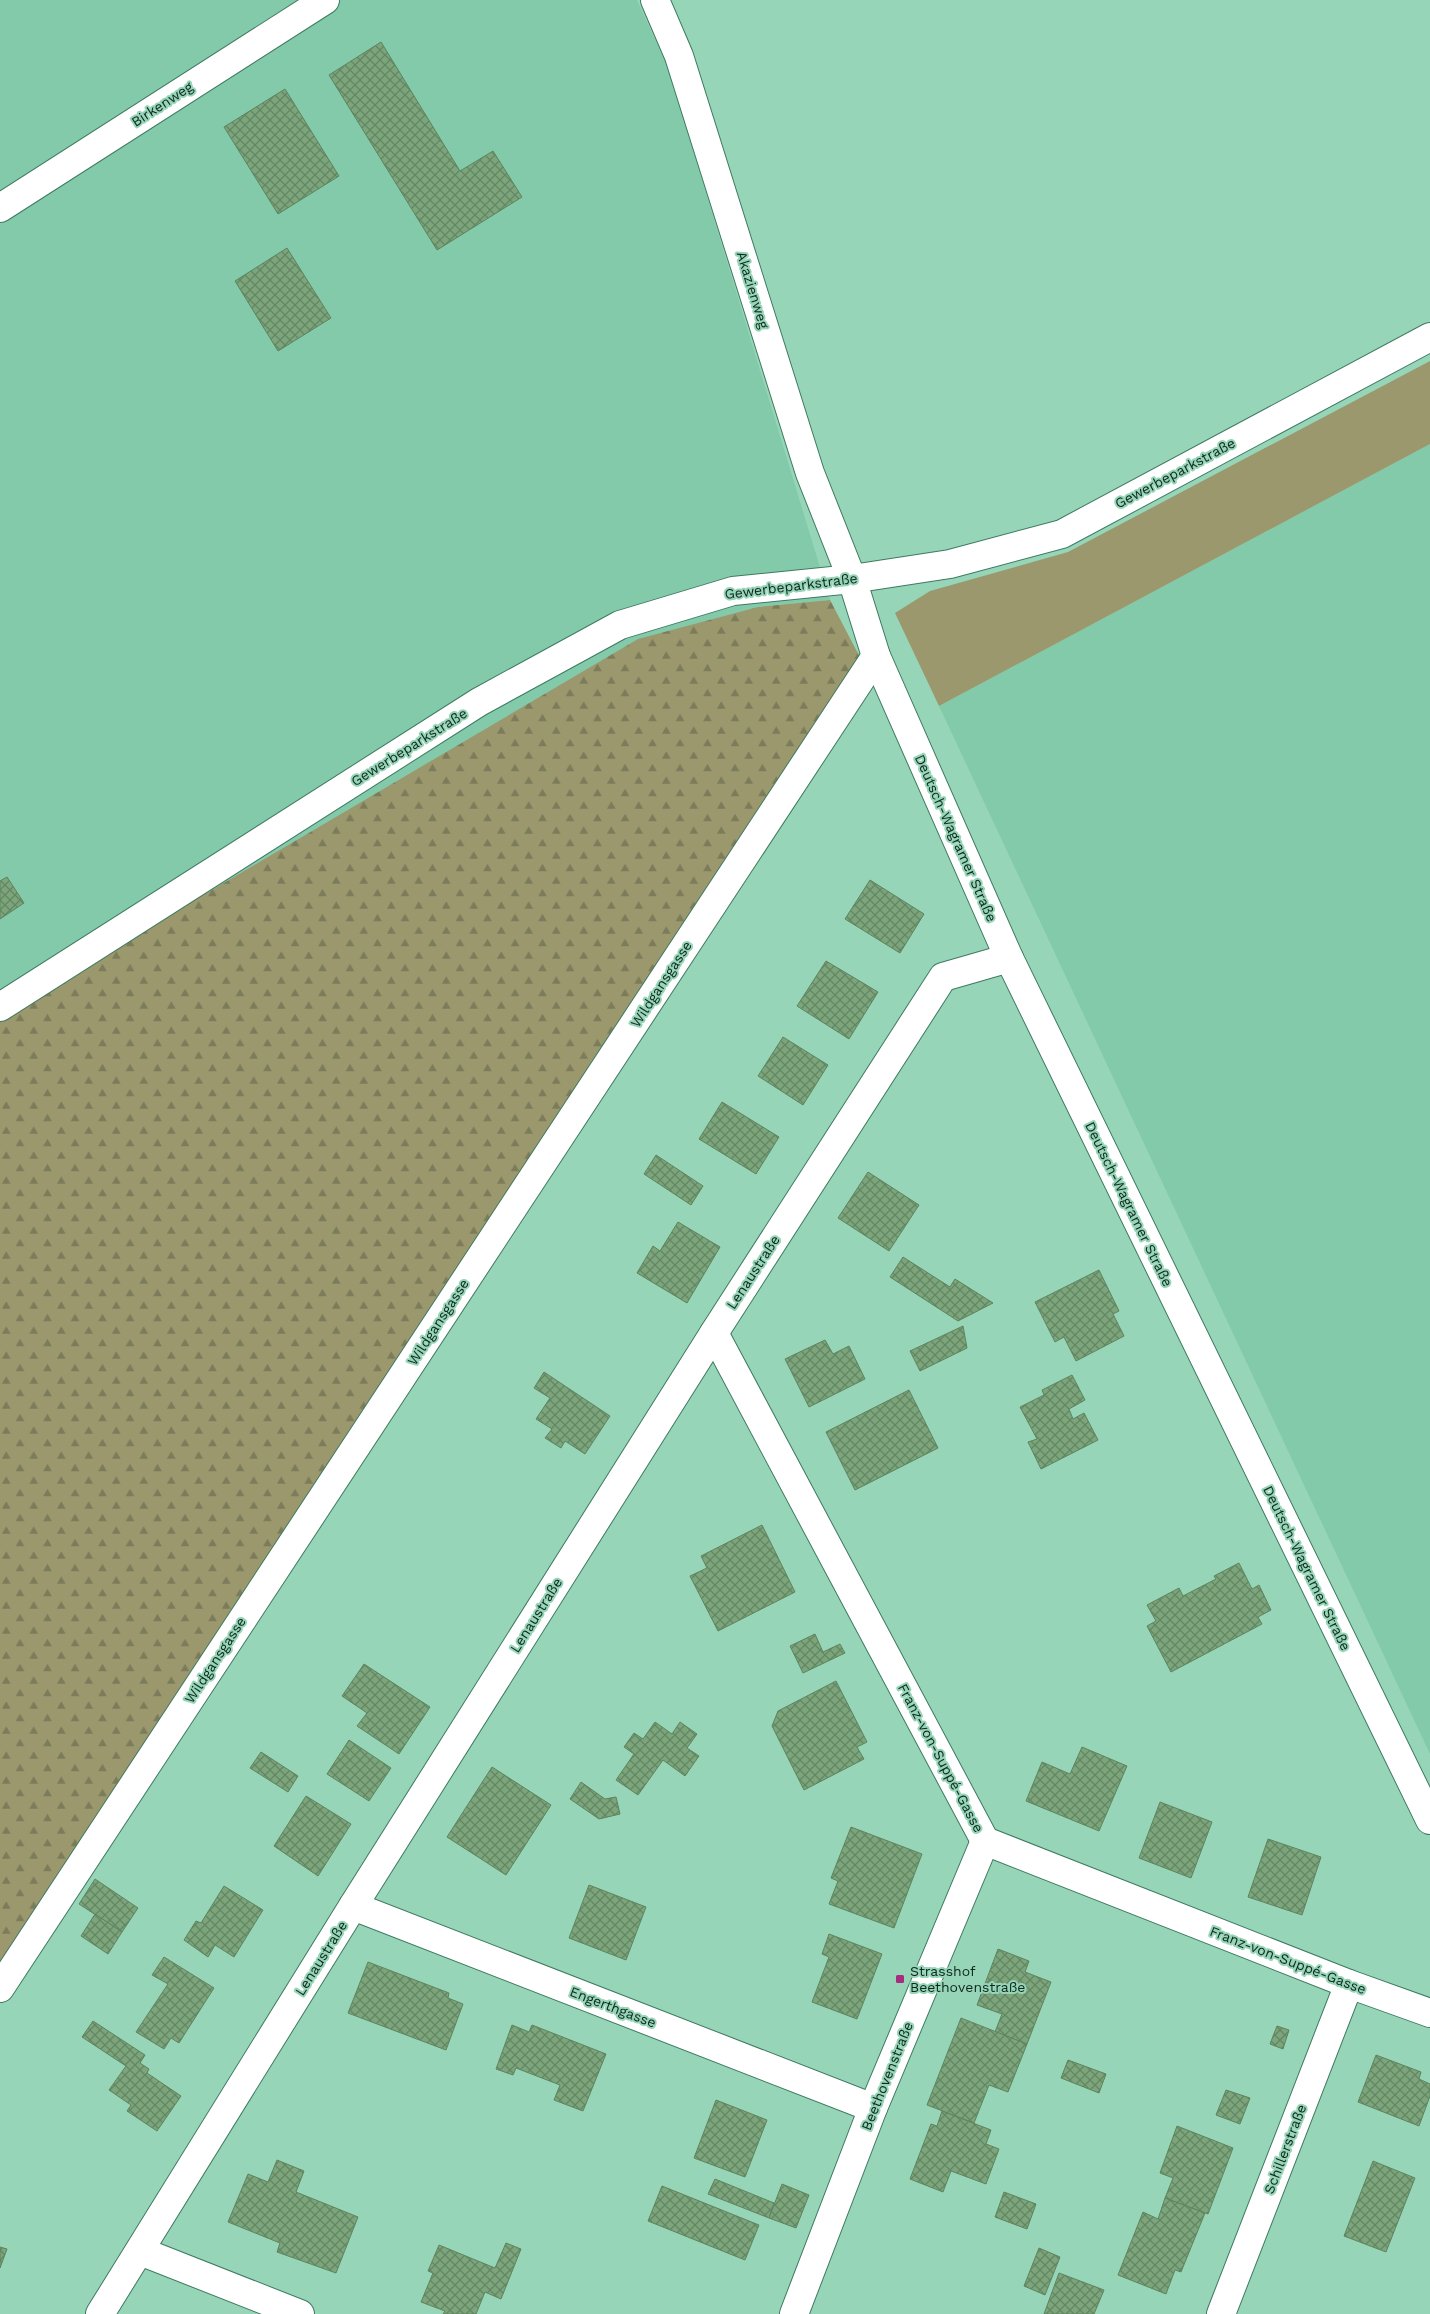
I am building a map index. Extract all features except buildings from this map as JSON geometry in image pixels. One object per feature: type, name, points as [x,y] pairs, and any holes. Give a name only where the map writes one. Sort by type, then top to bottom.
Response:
[{"type":"street","name":"Birkenweg","points":[[0,208],[325,0]]},
{"type":"street","name":"Akazienweg","points":[[655,0],[679,56],[810,473],[852,579]]},
{"type":"street","name":"Gewerbeparkstraße","points":[[0,1007],[479,702],[620,625],[733,591],[852,579],[950,564],[1062,534],[1430,337]]},
{"type":"street","name":"Deutsch-Wagramer Straße","points":[[852,579],[876,656],[1009,958],[1430,1820]]},
{"type":"street","name":"Wildgansgasse","points":[[0,1988],[876,656]]},
{"type":"street","name":"Lenaustraße","points":[[100,2314],[353,1906],[714,1333],[943,977],[1009,958]]},
{"type":"street","name":"Franz-von-Suppé-Gasse","points":[[714,1333],[985,1841],[1349,1984],[1430,2013]]},
{"type":"street","name":"Beethovenstraße","points":[[794,2314],[873,2108],[985,1841]]},
{"type":"street","name":"Engerthgasse","points":[[353,1906],[873,2108]]},
{"type":"street","name":"Schillerstraße","points":[[1221,2314],[1349,1984]]},
{"type":"street","points":[[140,2251],[300,2314]]},
{"type":"shaded area","points":[[0,0],[637,0],[668,68],[830,600],[758,607],[115,947],[0,1021]]},
{"type":"shaded area","points":[[1430,444],[1430,1754],[939,706]]},
{"type":"green space","points":[[1430,361],[1430,444],[939,706],[895,613],[930,591],[1068,552]]},
{"type":"green space","points":[[830,600],[863,663],[0,1996],[0,1021],[115,947],[638,639],[758,607]]},
{"type":"place","name":"Strasshof Beethovenstraße","points":[[900,1979]]}]
